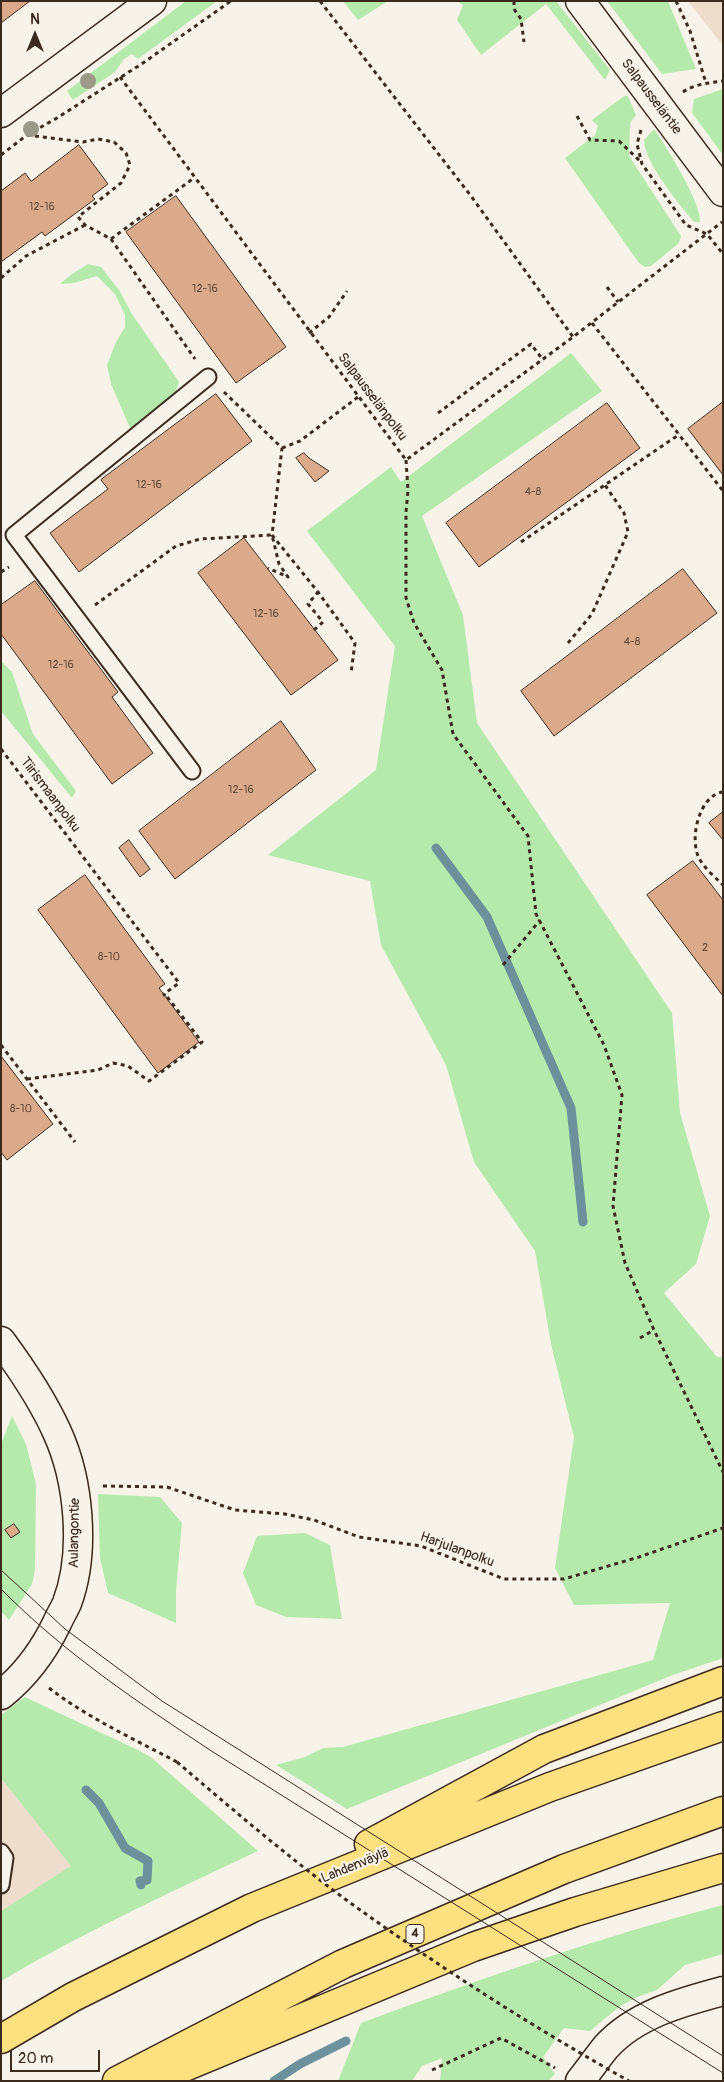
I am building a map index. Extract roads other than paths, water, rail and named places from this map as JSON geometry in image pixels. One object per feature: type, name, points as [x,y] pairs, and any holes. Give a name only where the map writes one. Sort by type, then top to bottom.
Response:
[{"type":"highway","points":[[252,1908],[544,1750],[723,1681]]},
{"type":"highway","name":"Lahdenväylä","points":[[1,2039],[73,1997],[252,1908],[550,1787],[723,1726]]},
{"type":"highway","name":"4","points":[[117,2081],[343,1964],[564,1869],[723,1812]]},
{"type":"highway","points":[[152,2081],[473,1948],[575,1912],[723,1868]]},
{"type":"street","points":[[1,113],[152,1]]},
{"type":"street","name":"Salpausseläntie","points":[[580,1],[723,192]]},
{"type":"street","name":"Aulangontie","points":[[1,1341],[16,1362],[57,1432],[75,1488],[78,1532],[75,1572],[67,1603],[43,1648],[26,1671],[1,1694]]},
{"type":"street","points":[[580,2081],[607,2046],[638,2021],[684,2002],[723,1991]]},
{"type":"lane","points":[[192,771],[14,535],[208,377]]},
{"type":"lane","points":[[1,1852],[5,1858],[1,1884]]},
{"type":"waterway","points":[[436,848],[487,917],[571,1108],[583,1222]]},
{"type":"waterway","points":[[86,1790],[99,1803],[125,1848],[148,1861],[147,1880],[140,1881],[141,1885]]},
{"type":"waterway","points":[[274,2081],[300,2064],[346,2041]]},
{"type":"tram line","points":[[1,1570],[65,1629],[162,1701],[723,2056]]},
{"type":"tram line","points":[[1,1589],[50,1635],[76,1656],[185,1734],[723,2073]]}]
